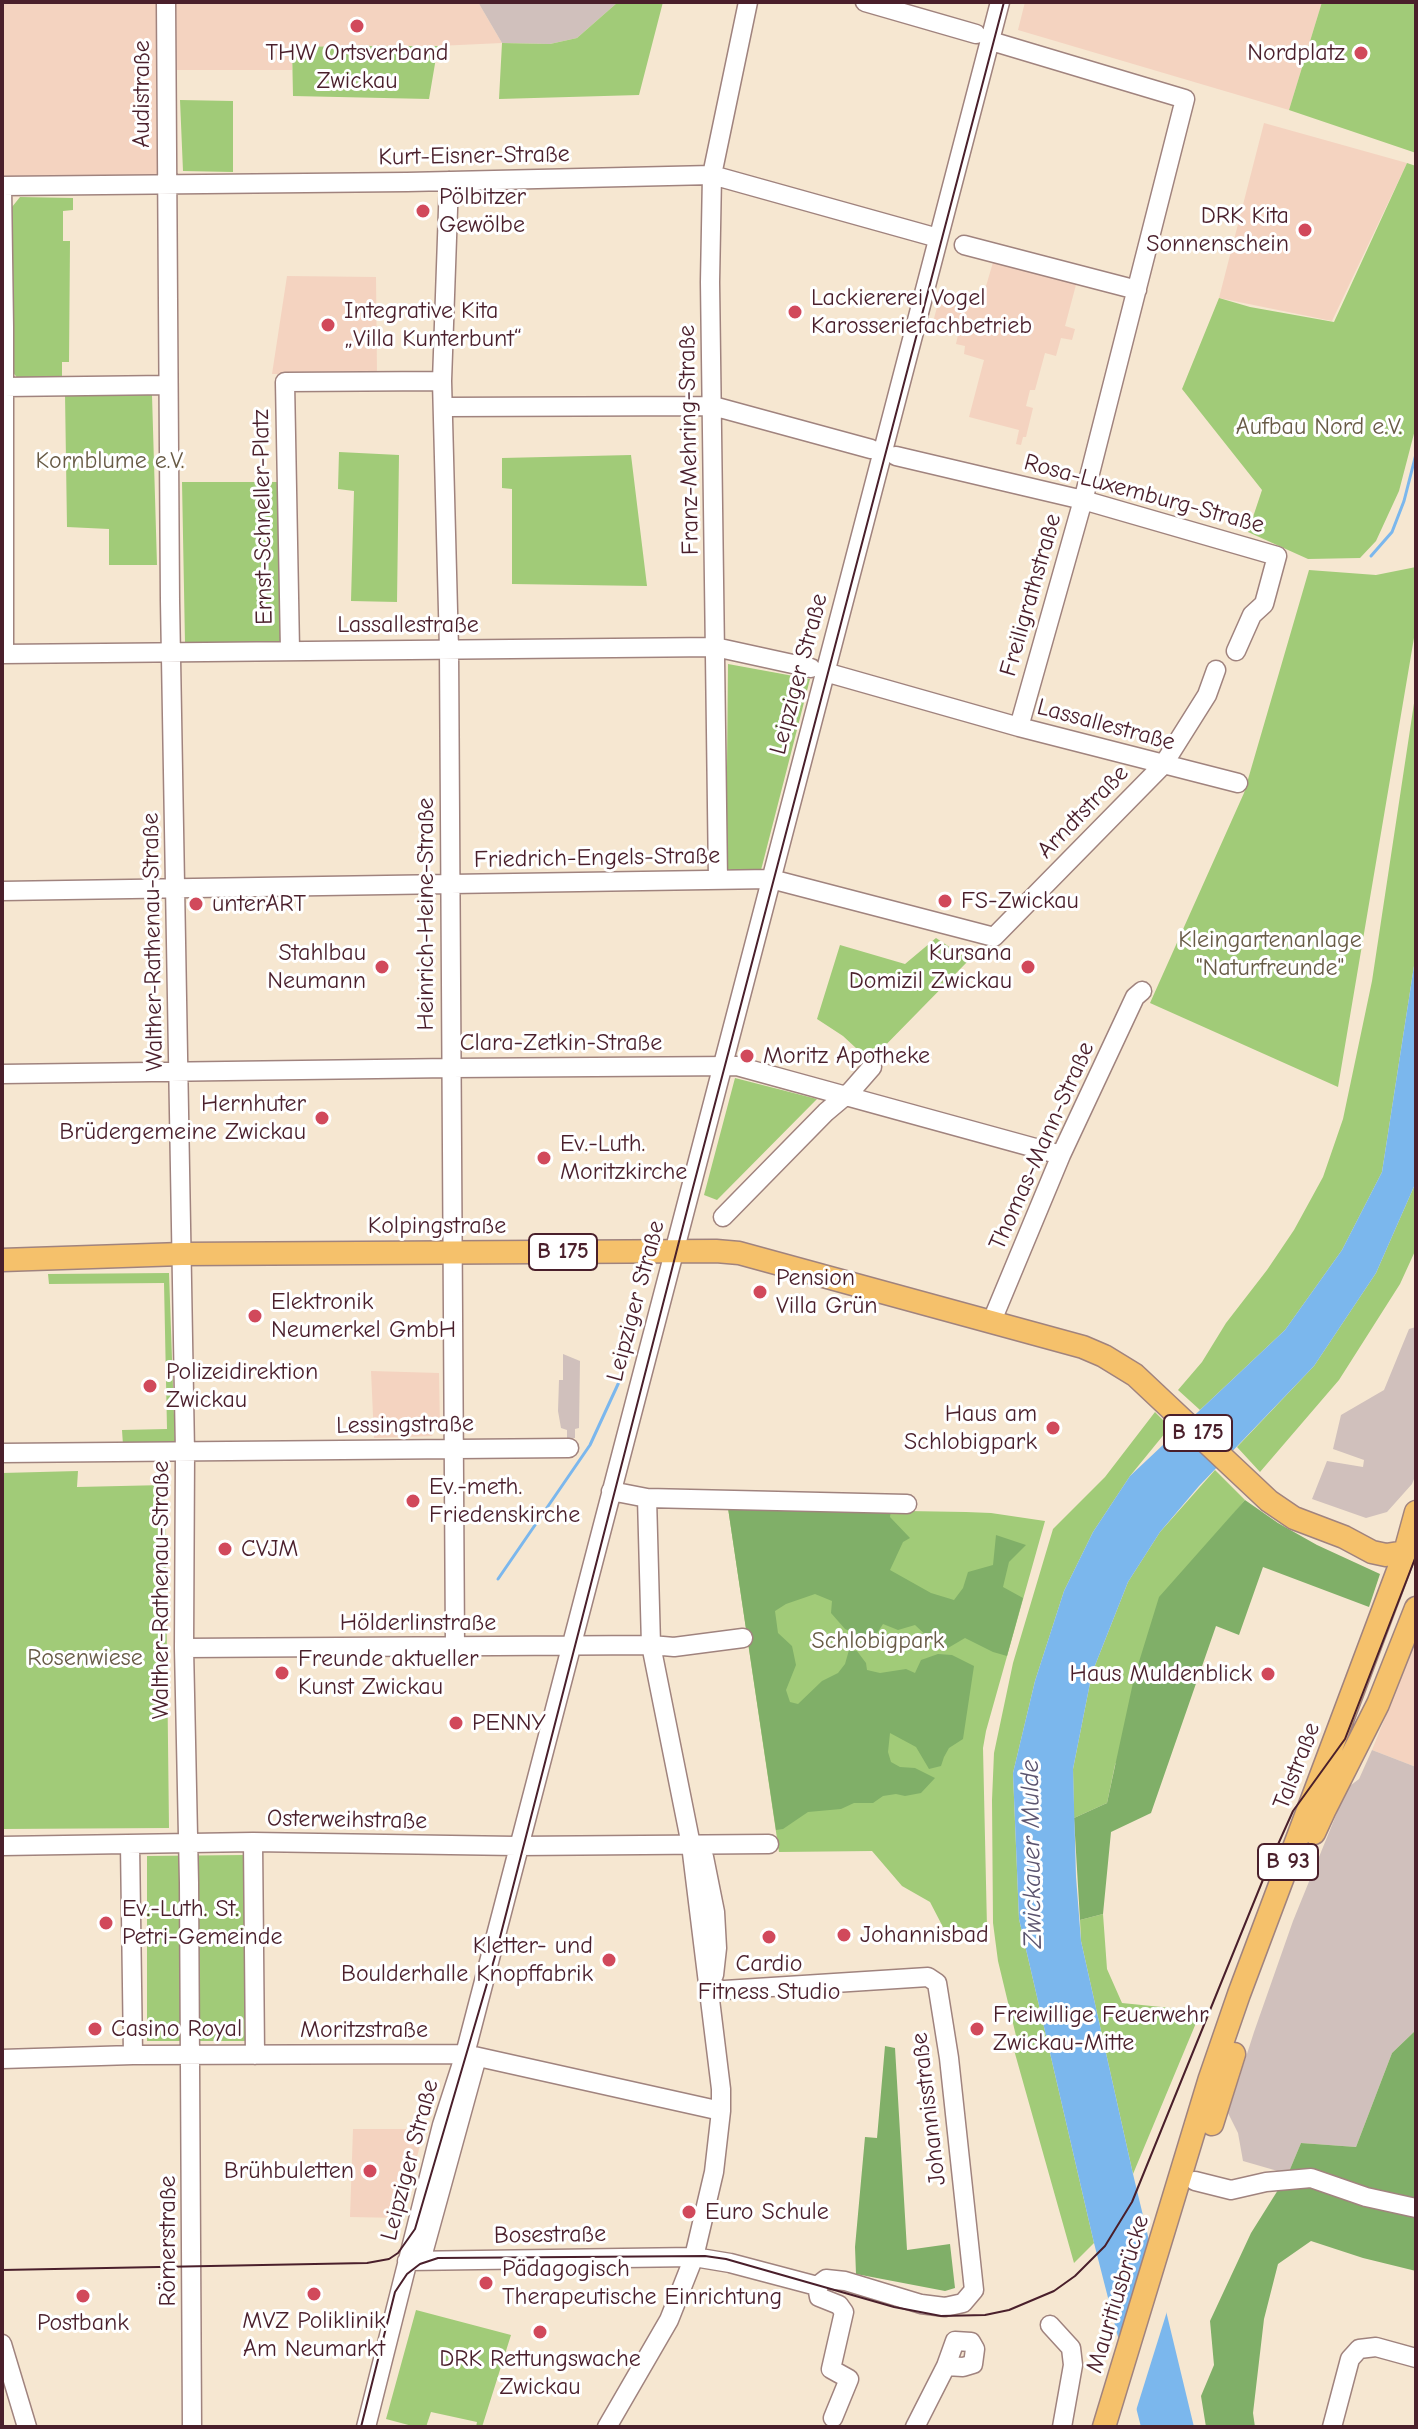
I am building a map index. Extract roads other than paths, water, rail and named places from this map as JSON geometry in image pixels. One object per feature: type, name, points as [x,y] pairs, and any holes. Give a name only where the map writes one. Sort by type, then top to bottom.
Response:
[{"type":"main road","name":"Kolpingstraße","points":[[2,1260],[182,1254],[739,1253],[1083,1347],[1126,1368],[1139,1378],[1254,1489],[1294,1518],[1378,1554],[1410,1554]]},
{"type":"main road","name":"Talstraße","points":[[1188,2178],[1210,2078],[1239,1994],[1410,1554],[1416,1512]]},
{"type":"main road","name":"Talstraße","points":[[1188,2178],[1317,1827],[1378,1704],[1416,1608]]},
{"type":"main road","name":"Mauritiusbrücke","points":[[1119,2427],[1185,2212],[1188,2178]]},
{"type":"main road","name":"Mauritiusbrücke","points":[[1104,2427],[1188,2178]]},
{"type":"street","name":"Audistraße","points":[[166,2],[167,185]]},
{"type":"street","name":"Franz-Mehring-Straße","points":[[718,880],[710,282],[712,175],[748,2]]},
{"type":"street","points":[[865,2],[984,37]]},
{"type":"street","name":"Leipziger Straße","points":[[366,2427],[415,2259],[442,2125],[471,2055],[519,1846],[771,879],[818,670],[938,238],[984,37],[1000,2]]},
{"type":"street","name":"Freiligrathstraße","points":[[984,37],[1185,99],[1083,500],[1019,727]]},
{"type":"street","name":"Kurt-Eisner-Straße","points":[[2,186],[712,175],[938,238]]},
{"type":"street","name":"Heinrich-Heine-Straße","points":[[449,181],[442,381],[449,649],[455,1647]]},
{"type":"street","name":"Walther-Rathenau-Straße","points":[[167,185],[185,1452],[184,1648],[190,2055]]},
{"type":"street","points":[[2,186],[3,654]]},
{"type":"street","points":[[964,245],[1137,290]]},
{"type":"street","name":"Ernst-Schneller-Platz","points":[[290,650],[285,382],[442,381]]},
{"type":"street","points":[[4,387],[168,385]]},
{"type":"street","points":[[445,407],[713,406],[871,449]]},
{"type":"street","name":"Rosa-Luxemburg-Straße","points":[[896,456],[1083,500],[1277,556],[1264,604],[1252,615],[1236,651]]},
{"type":"street","name":"Lassallestraße","points":[[3,654],[715,647],[818,670],[1019,727],[1238,783]]},
{"type":"street","name":"Arndtstraße","points":[[994,937],[1163,765],[1207,695],[1216,670]]},
{"type":"street","name":"Friedrich-Engels-Straße","points":[[2,891],[771,879],[994,937]]},
{"type":"street","name":"Thomas-Mann-Straße","points":[[991,1323],[1061,1155],[1135,997],[1142,991]]},
{"type":"street","name":"Clara-Zetkin-Straße","points":[[2,1074],[737,1066],[1061,1155]]},
{"type":"street","points":[[723,1217],[872,1067]]},
{"type":"street","name":"Lessingstraße","points":[[2,1453],[569,1448]]},
{"type":"street","points":[[611,1491],[647,1498],[907,1504]]},
{"type":"street","points":[[607,2427],[669,2320],[694,2257],[714,2172],[721,2111],[721,2089],[691,1845],[651,1645],[647,1498]]},
{"type":"street","name":"Hölderlinstraße","points":[[184,1648],[674,1647],[743,1638]]},
{"type":"street","name":"Osterweihstraße","points":[[2,1846],[187,1842],[519,1846],[769,1844]]},
{"type":"street","points":[[253,1842],[255,2055]]},
{"type":"street","points":[[130,1844],[133,2055]]},
{"type":"street","name":"Johannisstraße","points":[[709,1991],[928,1977],[937,1983],[949,2058],[974,2290],[963,2303],[945,2307],[921,2304],[845,2281],[826,2279],[817,2286]]},
{"type":"street","name":"Moritzstraße","points":[[2,2059],[133,2055],[471,2055],[721,2111]]},
{"type":"street","name":"Römerstraße","points":[[190,2055],[192,2427]]},
{"type":"street","points":[[1188,2178],[1231,2190],[1266,2182],[1311,2178],[1366,2197],[1416,2208]]},
{"type":"street","name":"Bosestraße","points":[[415,2259],[694,2257],[730,2263],[817,2286]]},
{"type":"street","points":[[817,2286],[819,2297],[839,2305],[844,2312],[831,2369],[849,2379],[833,2418]]},
{"type":"street","points":[[1050,2325],[1071,2348],[1073,2365],[1062,2427]]},
{"type":"street","points":[[2,2344],[27,2427]]},
{"type":"street","points":[[1332,2427],[1350,2359],[1359,2349],[1376,2347],[1416,2358]]},
{"type":"street","points":[[915,2427],[946,2366]]},
{"type":"water","name":"Zwickauer Mulde","points":[[1416,953],[1416,1182],[1376,1273],[1314,1366],[1199,1486],[1160,1532],[1128,1582],[1092,1673],[1073,1769],[1081,1941],[1194,2427],[1141,2427],[1094,2243],[1019,1919],[1013,1773],[1035,1681],[1064,1591],[1093,1532],[1130,1476],[1285,1330],[1342,1250],[1382,1172]]},
{"type":"waterway","points":[[1371,556],[1392,532],[1416,454]]},
{"type":"waterway","points":[[498,1579],[590,1445],[619,1382]]},
{"type":"tram line","points":[[2,2270],[367,2263],[389,2259],[398,2253],[415,2229],[496,1953],[1004,2]]},
{"type":"tram line","points":[[361,2427],[395,2292],[407,2274],[420,2264],[438,2258],[705,2256],[726,2259],[894,2307],[941,2316],[985,2315],[1009,2310],[1054,2291],[1075,2276],[1105,2246],[1132,2202],[1271,1860],[1293,1811],[1345,1739],[1416,1556]]},
{"type":"place","name":"THW Ortsverband Zwickau","points":[[357,26]]},
{"type":"place","name":"Nordplatz","points":[[1361,53]]},
{"type":"place","name":"Pölbitzer Gewölbe","points":[[423,211]]},
{"type":"place","name":"DRK Kita Sonnenschein","points":[[1305,230]]},
{"type":"place","name":"Lackiererei Vogel Karosseriefachbetrieb","points":[[795,312]]},
{"type":"place","name":"Integrative Kita „Villa Kunterbunt“","points":[[328,325]]},
{"type":"place","name":"FS-Zwickau","points":[[945,901]]},
{"type":"place","name":"unterART","points":[[196,904]]},
{"type":"place","name":"Stahlbau Neumann","points":[[382,967]]},
{"type":"place","name":"Kursana Domizil Zwickau","points":[[1028,967]]},
{"type":"place","name":"Moritz Apotheke","points":[[747,1056]]},
{"type":"place","name":"Hernhuter Brüdergemeine Zwickau","points":[[322,1118]]},
{"type":"place","name":"Ev.-Luth. Moritzkirche","points":[[544,1158]]},
{"type":"place","name":"Pension Villa Grün","points":[[760,1292]]},
{"type":"place","name":"Elektronik Neumerkel GmbH","points":[[255,1316]]},
{"type":"place","name":"Polizeidirektion Zwickau","points":[[150,1386]]},
{"type":"place","name":"Haus am Schlobigpark","points":[[1053,1428]]},
{"type":"place","name":"Ev.-meth. Friedenskirche","points":[[413,1501]]},
{"type":"place","name":"CVJM","points":[[225,1549]]},
{"type":"place","name":"Freunde aktueller Kunst Zwickau","points":[[282,1673]]},
{"type":"place","name":"Haus Muldenblick","points":[[1268,1674]]},
{"type":"place","name":"PENNY","points":[[456,1723]]},
{"type":"place","name":"Ev.-Luth. St. Petri-Gemeinde","points":[[106,1923]]},
{"type":"place","name":"Johannisbad","points":[[844,1935]]},
{"type":"place","name":"Cardio Fitness Studio","points":[[769,1937]]},
{"type":"place","name":"Kletter- und Boulderhalle Knopffabrik","points":[[609,1960]]},
{"type":"place","name":"Casino Royal","points":[[95,2029]]},
{"type":"place","name":"Freiwillige Feuerwehr Zwickau-Mitte","points":[[977,2029]]},
{"type":"place","name":"Brühbuletten","points":[[370,2171]]},
{"type":"place","name":"Euro Schule","points":[[689,2212]]},
{"type":"place","name":"Pädagogisch Therapeutische Einrichtung","points":[[486,2283]]},
{"type":"place","name":"MVZ Poliklinik Am Neumarkt","points":[[314,2294]]},
{"type":"place","name":"Postbank","points":[[83,2296]]},
{"type":"place","name":"DRK Rettungswache Zwickau","points":[[540,2332]]},
{"type":"park label","name":"Aufbau Nord e.V.","points":[[1319,427]]},
{"type":"park label","name":"Kornblume e.V.","points":[[110,461]]},
{"type":"park label","name":"Kleingartenanlage \"Naturfreunde\"","points":[[1270,954]]},
{"type":"park label","name":"Schlobigpark","points":[[878,1641]]},
{"type":"park label","name":"Rosenwiese","points":[[85,1658]]}]
